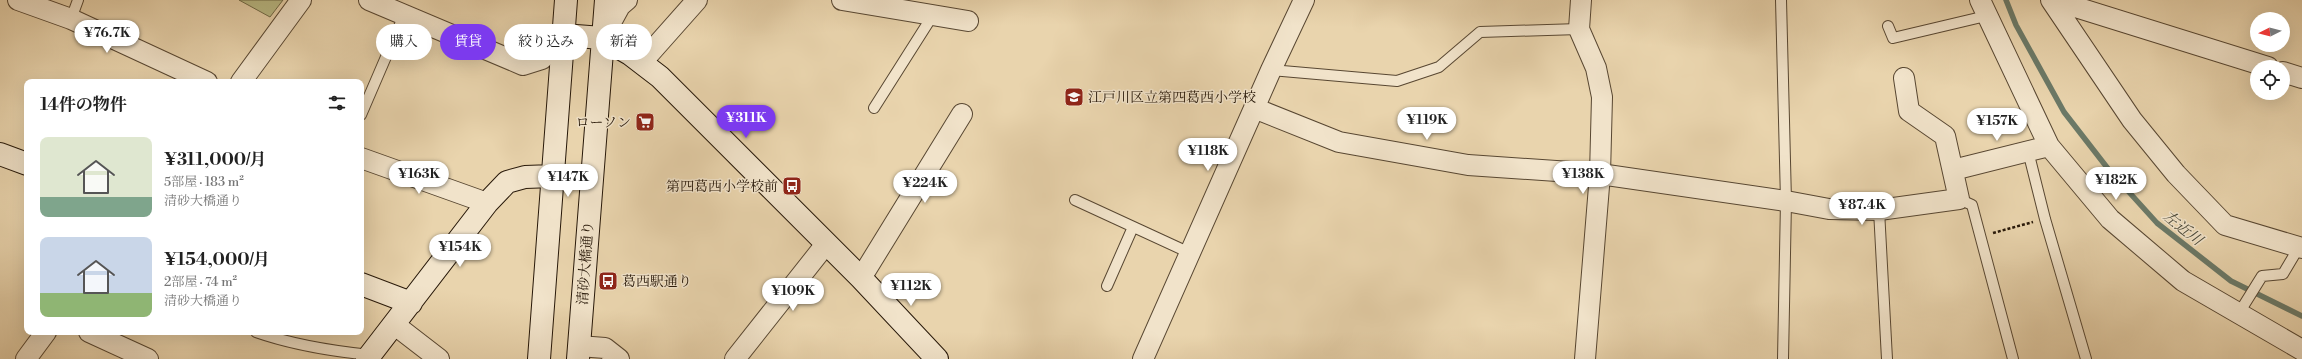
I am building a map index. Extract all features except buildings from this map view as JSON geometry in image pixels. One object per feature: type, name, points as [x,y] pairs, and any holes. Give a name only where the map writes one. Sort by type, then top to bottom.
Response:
[{"type":"street","points":[[18,0],[71,19],[201,79]]},
{"type":"street","points":[[243,79],[301,0]]},
{"type":"street","points":[[369,0],[504,57]]},
{"type":"street","points":[[565,24],[566,0]]},
{"type":"street","name":"清砂大橋通り","points":[[603,24],[606,0]]},
{"type":"street","points":[[610,24],[620,6],[627,0]]},
{"type":"street","points":[[642,62],[697,0]]},
{"type":"street","points":[[842,0],[968,21]]},
{"type":"street","points":[[1143,359],[1271,70],[1304,0]]},
{"type":"street","points":[[1581,0],[1579,29],[1596,68],[1602,97],[1600,174],[1585,359]]},
{"type":"street","points":[[2052,0],[2250,61]]},
{"type":"street","points":[[2052,0],[2132,120],[2176,174],[2225,225],[2300,248]]},
{"type":"street","points":[[1983,8],[2049,146],[2110,219],[2183,281],[2302,350]]},
{"type":"street","points":[[510,60],[522,65],[539,60]]},
{"type":"street","points":[[539,359],[562,60]]},
{"type":"street","name":"清砂大橋通り","points":[[578,352],[600,60]]},
{"type":"street","points":[[639,60],[660,78],[860,278],[937,359]]},
{"type":"street","points":[[2290,74],[2302,78]]},
{"type":"street","points":[[1254,108],[1339,142],[1468,165],[1600,174],[1786,201],[1829,209],[1879,210],[1959,199],[1945,136],[1909,112],[1904,78]]},
{"type":"street","points":[[860,278],[962,114]]},
{"type":"street","points":[[1953,170],[2049,146]]},
{"type":"street","points":[[0,154],[24,163]]},
{"type":"street","points":[[364,159],[488,202]]},
{"type":"street","points":[[369,357],[488,202],[507,182],[525,177],[553,176]]},
{"type":"street","points":[[735,359],[826,244]]},
{"type":"street","points":[[364,285],[411,303]]},
{"type":"street","points":[[395,325],[439,359]]},
{"type":"street","points":[[26,359],[44,335]]},
{"type":"street","points":[[95,335],[148,359]]},
{"type":"street","points":[[578,352],[605,348],[619,359]]},
{"type":"lane","points":[[71,19],[78,0]]},
{"type":"lane","points":[[1781,0],[1786,201],[1783,359]]},
{"type":"lane","points":[[1888,26],[1893,38],[1983,8]]},
{"type":"lane","points":[[364,108],[404,15]]},
{"type":"lane","points":[[874,108],[932,15]]},
{"type":"lane","points":[[1271,70],[1397,81],[1439,68],[1480,32],[1579,29]]},
{"type":"lane","points":[[2028,151],[2045,219],[2086,359]]},
{"type":"lane","points":[[1959,199],[1972,206],[2013,359]]},
{"type":"lane","points":[[1075,200],[1190,253]]},
{"type":"lane","points":[[1879,210],[1888,359]]},
{"type":"lane","points":[[1107,286],[1134,227]]},
{"type":"lane","points":[[2239,313],[2262,276],[2283,274],[2300,248]]},
{"type":"lane","points":[[265,335],[279,340],[330,351],[369,357]]},
{"type":"path","points":[[1980,237],[2045,219]]},
{"type":"green space","points":[[239,0],[283,0],[270,17]]},
{"type":"waterway","name":"左近川","points":[[2006,0],[2016,25],[2064,112],[2109,170],[2157,223],[2231,281],[2302,316]]},
{"type":"place","name":"江戸川区立第四葛西小学校","points":[[1074,97]]},
{"type":"place","name":"ローソン","points":[[645,122]]},
{"type":"place","name":"第四葛西小学校前","points":[[792,186]]},
{"type":"place","name":"葛西駅通り","points":[[608,281]]}]
